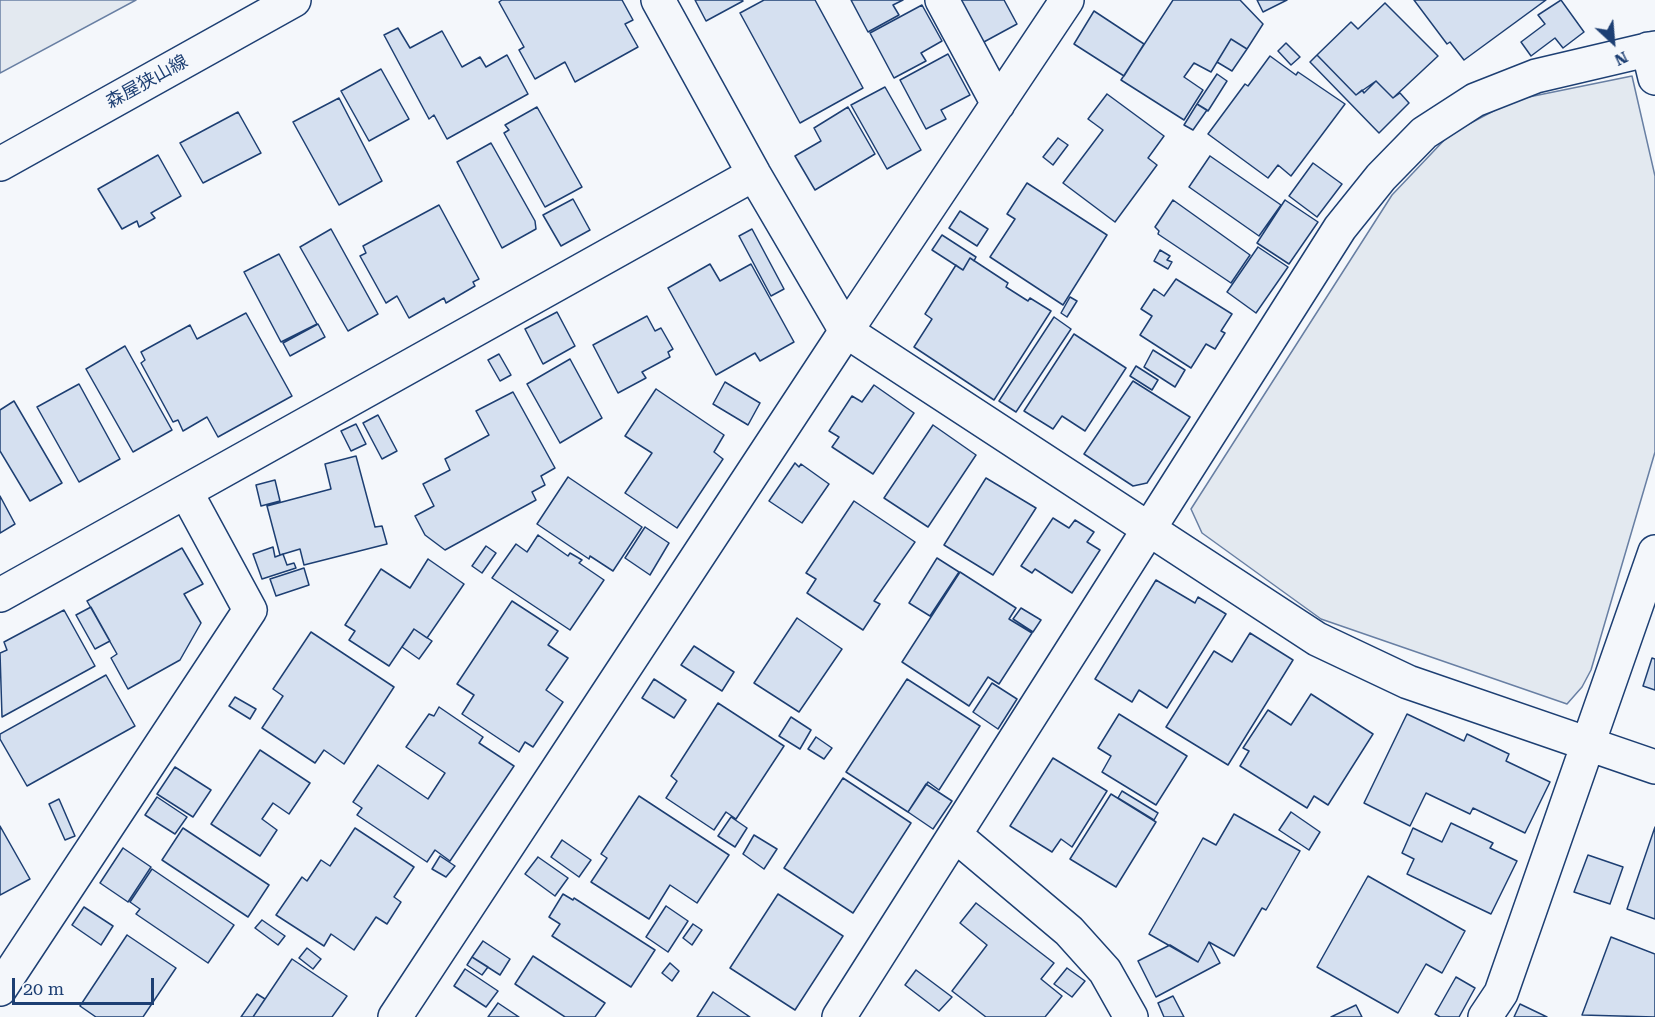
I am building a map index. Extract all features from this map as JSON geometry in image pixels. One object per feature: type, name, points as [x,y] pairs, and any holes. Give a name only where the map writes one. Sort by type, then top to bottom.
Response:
[{"type":"street","name":"森屋狭山線","points":[[0,164],[294,0]]},
{"type":"street","points":[[658,0],[754,174],[846,331],[1317,639],[1408,682],[1655,767]]},
{"type":"street","points":[[942,0],[998,104]]},
{"type":"street","points":[[395,1017],[846,331],[1067,0]]},
{"type":"street","points":[[839,1017],[1340,228],[1381,177],[1424,133],[1475,100],[1536,76],[1653,58]]},
{"type":"street","points":[[0,595],[754,174]]},
{"type":"street","points":[[0,989],[250,610],[186,492]]},
{"type":"street","points":[[1485,1017],[1501,993],[1655,552]]},
{"type":"street","points":[[955,835],[1069,931],[1105,971],[1131,1017]]},
{"type":"shaded area","points":[[0,0],[136,0],[0,73]]},
{"type":"shaded area","points":[[1632,76],[1655,176],[1655,452],[1591,670],[1582,687],[1567,704],[1321,619],[1202,533],[1191,509],[1392,195],[1450,134],[1514,100]]},
{"type":"building","points":[[502,0],[622,0],[633,20],[625,24],[638,47],[575,82],[565,62],[535,79],[519,50],[524,47],[499,2]]},
{"type":"building","points":[[695,0],[742,0],[743,1],[706,21]]},
{"type":"building","points":[[764,0],[815,0],[863,88],[800,123],[740,13]]},
{"type":"building","points":[[851,0],[903,0],[893,5],[899,15],[868,32]]},
{"type":"building","points":[[959,0],[1004,0],[1017,24],[982,43]]},
{"type":"building","points":[[1173,0],[1240,0],[1263,24],[1247,49],[1231,39],[1211,72],[1194,63],[1184,77],[1203,90],[1184,120],[1121,80]]},
{"type":"building","points":[[1257,0],[1287,0],[1263,12]]},
{"type":"building","points":[[1414,0],[1546,0],[1464,60],[1450,42],[1447,44]]},
{"type":"building","points":[[1561,0],[1584,32],[1563,48],[1555,38],[1531,56],[1521,42],[1545,24],[1538,15]]},
{"type":"building","points":[[1385,3],[1438,56],[1393,98],[1376,81],[1356,95],[1317,55],[1351,22],[1358,29]]},
{"type":"building","points":[[922,5],[942,41],[921,53],[926,61],[894,78],[870,33]]},
{"type":"building","points":[[1094,11],[1144,44],[1124,76],[1074,44]]},
{"type":"building","points":[[398,28],[410,48],[442,31],[462,67],[480,57],[486,67],[507,55],[528,94],[447,139],[434,115],[429,119],[384,35]]},
{"type":"building","points":[[1231,39],[1247,49],[1232,71],[1217,62]]},
{"type":"building","points":[[1286,43],[1300,57],[1291,65],[1278,51]]},
{"type":"building","points":[[948,54],[970,95],[941,110],[946,119],[926,129],[900,80]]},
{"type":"building","points":[[1317,55],[1356,95],[1362,90],[1364,93],[1376,81],[1393,98],[1400,93],[1409,103],[1379,133],[1310,62]]},
{"type":"building","points":[[1270,56],[1296,75],[1298,72],[1345,104],[1291,176],[1278,165],[1268,178],[1208,134],[1245,84],[1248,86]]},
{"type":"building","points":[[381,69],[409,119],[369,141],[341,91]]},
{"type":"building","points":[[1217,74],[1227,81],[1208,111],[1197,104]]},
{"type":"building","points":[[885,87],[921,150],[887,169],[851,105]]},
{"type":"building","points":[[1107,94],[1164,136],[1148,158],[1157,165],[1115,222],[1063,183],[1103,130],[1088,119]]},
{"type":"building","points":[[339,98],[382,181],[339,205],[293,122]]},
{"type":"building","points":[[1197,104],[1207,110],[1193,130],[1184,125]]},
{"type":"building","points":[[537,107],[582,187],[545,207],[504,133],[509,130],[505,125]]},
{"type":"building","points":[[848,107],[875,154],[815,190],[795,156],[821,141],[814,128]]},
{"type":"building","points":[[238,112],[261,153],[203,183],[180,143]]},
{"type":"building","points":[[1058,138],[1068,145],[1053,165],[1043,157]]},
{"type":"building","points":[[491,143],[535,221],[536,229],[502,248],[457,162]]},
{"type":"building","points":[[158,155],[181,196],[151,213],[155,218],[139,227],[137,221],[122,229],[98,189]]},
{"type":"building","points":[[1210,156],[1281,205],[1259,236],[1189,187]]},
{"type":"building","points":[[1313,163],[1342,184],[1317,217],[1289,196]]},
{"type":"building","points":[[1027,183],[1107,235],[1063,305],[990,257],[1015,219],[1007,214]]},
{"type":"building","points":[[573,199],[590,230],[561,246],[543,215]]},
{"type":"building","points":[[1173,200],[1250,255],[1231,283],[1158,234],[1159,231],[1155,227]]},
{"type":"building","points":[[1285,200],[1318,222],[1289,264],[1257,243]]},
{"type":"building","points":[[439,205],[479,279],[473,282],[475,286],[446,303],[444,298],[409,318],[397,296],[386,303],[360,256],[366,253],[363,246]]},
{"type":"building","points":[[960,211],[988,229],[977,246],[949,228]]},
{"type":"building","points":[[331,229],[378,314],[348,331],[300,247]]},
{"type":"building","points":[[752,229],[784,289],[771,296],[739,236]]},
{"type":"building","points":[[942,235],[976,257],[974,261],[970,258],[963,270],[932,250]]},
{"type":"building","points":[[1258,247],[1288,267],[1256,313],[1227,292]]},
{"type":"building","points":[[1160,250],[1170,256],[1167,260],[1172,262],[1168,269],[1154,261]]},
{"type":"building","points":[[279,254],[317,324],[281,342],[244,272]]},
{"type":"building","points":[[970,258],[1008,283],[1006,287],[1028,301],[1030,298],[1051,311],[994,400],[914,347],[932,319],[925,314],[956,265],[963,270]]},
{"type":"building","points":[[710,264],[720,281],[751,264],[794,342],[760,361],[755,353],[716,375],[668,288]]},
{"type":"building","points":[[1176,279],[1232,314],[1221,331],[1225,333],[1215,349],[1206,344],[1191,368],[1140,335],[1152,316],[1141,309],[1154,289],[1164,296]]},
{"type":"building","points":[[1070,297],[1077,301],[1067,317],[1061,313]]},
{"type":"building","points":[[557,312],[575,346],[543,364],[525,329]]},
{"type":"building","points":[[246,313],[292,396],[218,437],[207,417],[183,431],[178,420],[173,422],[141,363],[145,360],[141,352],[190,325],[197,339]]},
{"type":"building","points":[[647,316],[655,331],[661,328],[673,349],[668,352],[670,357],[642,372],[646,378],[618,393],[593,345]]},
{"type":"building","points":[[1054,317],[1071,329],[1016,412],[999,401]]},
{"type":"building","points":[[318,324],[325,337],[290,356],[283,343]]},
{"type":"building","points":[[1074,334],[1126,368],[1085,431],[1062,416],[1053,429],[1024,411]]},
{"type":"building","points":[[125,346],[172,430],[133,452],[86,369]]},
{"type":"building","points":[[1153,350],[1185,370],[1175,387],[1144,367]]},
{"type":"building","points":[[499,354],[511,375],[500,381],[488,360]]},
{"type":"building","points":[[570,359],[602,418],[560,443],[527,384]]},
{"type":"building","points":[[1136,366],[1158,380],[1152,390],[1130,376]]},
{"type":"building","points":[[1133,381],[1190,417],[1147,483],[1133,486],[1084,454]]},
{"type":"building","points":[[725,382],[760,403],[748,425],[713,404]]},
{"type":"building","points":[[79,384],[120,459],[79,482],[37,407]]},
{"type":"building","points":[[874,385],[914,413],[873,474],[832,447],[839,437],[829,431],[852,396],[862,402]]},
{"type":"building","points":[[656,389],[724,435],[714,452],[723,459],[677,528],[625,493],[652,453],[625,436]]},
{"type":"building","points":[[513,392],[555,468],[541,476],[545,485],[532,492],[536,500],[445,550],[425,535],[415,516],[434,506],[423,484],[450,470],[445,459],[489,435],[476,411]]},
{"type":"building","points":[[14,401],[62,483],[30,501],[0,451],[0,410]]},
{"type":"building","points":[[378,415],[397,451],[382,459],[363,423]]},
{"type":"building","points":[[356,424],[366,444],[351,451],[341,431]]},
{"type":"building","points":[[933,425],[976,455],[928,527],[884,498]]},
{"type":"building","points":[[356,456],[375,527],[382,526],[387,544],[304,565],[300,549],[280,555],[267,506],[331,489],[325,464]]},
{"type":"building","points":[[795,463],[799,467],[801,464],[829,484],[802,523],[769,501]]},
{"type":"building","points":[[568,477],[642,527],[613,571],[590,556],[589,559],[537,524]]},
{"type":"building","points":[[986,478],[1036,508],[993,575],[944,545]]},
{"type":"building","points":[[275,480],[280,501],[261,506],[256,485]]},
{"type":"building","points":[[0,496],[15,524],[0,533]]},
{"type":"building","points":[[854,501],[915,542],[874,601],[880,604],[863,630],[807,593],[816,579],[806,573]]},
{"type":"building","points":[[1053,518],[1069,528],[1075,520],[1094,532],[1087,542],[1100,550],[1072,593],[1035,569],[1032,573],[1021,566]]},
{"type":"building","points":[[645,527],[669,543],[650,575],[625,558]]},
{"type":"building","points":[[538,535],[568,556],[570,553],[582,560],[579,563],[604,580],[570,630],[492,578],[516,544],[527,552]]},
{"type":"building","points":[[486,546],[496,553],[482,573],[472,566]]},
{"type":"building","points":[[273,547],[275,557],[283,554],[287,565],[294,563],[296,568],[262,579],[253,554]]},
{"type":"building","points":[[182,548],[203,584],[184,594],[201,623],[180,660],[128,689],[111,658],[117,654],[87,601]]},
{"type":"building","points":[[937,558],[959,572],[930,616],[909,603]]},
{"type":"building","points":[[428,559],[464,584],[427,638],[414,629],[389,666],[349,640],[355,631],[345,625],[381,569],[410,588]]},
{"type":"building","points":[[304,568],[309,585],[276,596],[270,579]]},
{"type":"building","points":[[960,572],[1016,608],[1009,619],[1032,633],[999,684],[988,677],[969,706],[902,662]]},
{"type":"building","points":[[1156,580],[1195,603],[1198,597],[1226,614],[1167,708],[1139,690],[1132,702],[1095,679]]},
{"type":"building","points":[[512,601],[558,631],[548,645],[568,658],[546,690],[563,702],[533,747],[525,742],[519,752],[462,714],[474,695],[457,684]]},
{"type":"building","points":[[91,607],[110,641],[95,649],[76,615]]},
{"type":"building","points":[[1021,608],[1041,620],[1033,632],[1013,619]]},
{"type":"building","points":[[64,610],[95,666],[2,717],[0,653],[7,650],[4,642]]},
{"type":"building","points":[[797,618],[842,649],[799,712],[754,683]]},
{"type":"building","points":[[414,629],[432,641],[419,659],[402,647]]},
{"type":"building","points":[[311,632],[394,687],[344,764],[324,750],[315,763],[262,728],[283,696],[273,689]]},
{"type":"building","points":[[1250,633],[1293,660],[1228,765],[1166,727],[1214,651],[1232,662]]},
{"type":"building","points":[[694,646],[734,672],[722,691],[681,665]]},
{"type":"building","points":[[1652,658],[1655,659],[1655,690],[1643,686]]},
{"type":"building","points":[[106,675],[135,726],[27,786],[0,739],[0,734]]},
{"type":"building","points":[[654,679],[686,700],[674,718],[642,698]]},
{"type":"building","points":[[907,679],[980,726],[939,790],[928,782],[908,812],[846,772]]},
{"type":"building","points":[[992,683],[1017,699],[998,729],[973,712]]},
{"type":"building","points":[[1311,694],[1373,734],[1328,805],[1314,796],[1307,808],[1240,766],[1249,751],[1243,748],[1268,710],[1291,725]]},
{"type":"building","points":[[235,697],[256,709],[250,719],[229,706]]},
{"type":"building","points":[[718,703],[784,746],[736,819],[726,812],[714,830],[666,798],[677,781],[671,776]]},
{"type":"building","points":[[439,707],[483,737],[479,743],[514,766],[450,861],[435,850],[427,862],[357,815],[362,808],[353,802],[378,765],[428,799],[445,773],[406,747],[429,714],[434,716]]},
{"type":"building","points":[[1119,714],[1187,756],[1156,805],[1102,772],[1111,756],[1098,748]]},
{"type":"building","points":[[1407,714],[1464,741],[1467,734],[1509,754],[1506,761],[1550,782],[1525,833],[1473,808],[1470,814],[1426,793],[1410,826],[1364,803]]},
{"type":"building","points":[[791,717],[811,730],[800,749],[779,736]]},
{"type":"building","points":[[816,737],[832,748],[824,759],[808,749]]},
{"type":"building","points":[[260,750],[310,783],[289,814],[273,803],[262,819],[277,830],[260,856],[211,824]]},
{"type":"building","points":[[1053,758],[1107,791],[1072,847],[1061,839],[1052,852],[1010,826]]},
{"type":"building","points":[[175,767],[211,790],[193,817],[157,794]]},
{"type":"building","points":[[843,778],[911,823],[853,913],[784,868]]},
{"type":"building","points":[[926,784],[952,801],[933,829],[908,812]]},
{"type":"building","points":[[1122,791],[1158,813],[1154,820],[1118,798]]},
{"type":"building","points":[[1111,794],[1156,822],[1116,887],[1070,859]]},
{"type":"building","points":[[639,796],[729,855],[697,903],[670,885],[649,919],[591,882],[607,858],[601,854]]},
{"type":"building","points":[[157,797],[187,817],[175,834],[145,815]]},
{"type":"building","points":[[59,799],[75,836],[65,840],[49,804]]},
{"type":"building","points":[[1291,812],[1320,832],[1309,850],[1279,830]]},
{"type":"building","points":[[1234,814],[1300,851],[1266,910],[1262,908],[1234,956],[1209,942],[1198,962],[1149,934],[1203,838],[1216,845]]},
{"type":"building","points":[[731,817],[747,828],[735,847],[718,836]]},
{"type":"building","points":[[1451,823],[1493,843],[1490,848],[1517,861],[1491,914],[1407,874],[1414,859],[1402,853],[1413,828],[1442,842]]},
{"type":"building","points":[[0,826],[30,879],[0,895]]},
{"type":"building","points":[[1655,827],[1655,919],[1627,909]]},
{"type":"building","points":[[183,828],[269,885],[248,917],[162,860]]},
{"type":"building","points":[[355,828],[414,867],[394,897],[401,902],[387,924],[376,917],[354,950],[331,934],[324,946],[276,915],[302,877],[307,881],[321,860],[330,866]]},
{"type":"building","points":[[754,835],[777,849],[764,869],[743,854]]},
{"type":"building","points":[[562,840],[591,860],[579,877],[551,857]]},
{"type":"building","points":[[123,848],[151,867],[128,902],[100,883]]},
{"type":"building","points":[[1588,855],[1623,867],[1610,904],[1574,892]]},
{"type":"building","points":[[440,856],[455,866],[446,877],[432,869]]},
{"type":"building","points":[[538,857],[568,878],[555,896],[525,874]]},
{"type":"building","points":[[152,869],[234,925],[208,963],[136,914],[140,909],[130,902]]},
{"type":"building","points":[[1368,876],[1465,931],[1442,973],[1426,964],[1398,1013],[1317,967]]},
{"type":"building","points":[[563,894],[573,900],[574,898],[655,950],[631,987],[552,936],[560,924],[549,917]]},
{"type":"building","points":[[778,894],[843,936],[795,1010],[730,968]]},
{"type":"building","points":[[976,903],[1054,963],[1041,979],[1062,996],[1045,1017],[986,1017],[952,991],[987,945],[960,923]]},
{"type":"building","points":[[666,906],[688,921],[668,952],[646,937]]},
{"type":"building","points":[[84,907],[113,926],[101,945],[72,925]]},
{"type":"building","points":[[262,920],[285,936],[278,945],[255,928]]},
{"type":"building","points":[[693,924],[702,930],[692,945],[683,938]]},
{"type":"building","points":[[127,935],[176,968],[143,1017],[96,1017],[80,1006]]},
{"type":"building","points":[[1611,937],[1655,954],[1655,1017],[1582,1015]]},
{"type":"building","points":[[483,941],[510,959],[500,975],[472,957]]},
{"type":"building","points":[[1209,942],[1220,963],[1156,997],[1138,961],[1170,945],[1198,962]]},
{"type":"building","points":[[307,948],[321,959],[313,969],[299,958]]},
{"type":"building","points":[[533,956],[605,1003],[595,1017],[565,1017],[515,984]]},
{"type":"building","points":[[472,957],[488,967],[482,975],[467,965]]},
{"type":"building","points":[[292,959],[347,996],[332,1017],[253,1017]]},
{"type":"building","points":[[670,963],[679,971],[672,981],[662,973]]},
{"type":"building","points":[[1067,968],[1085,981],[1072,997],[1054,984]]},
{"type":"building","points":[[465,969],[498,991],[486,1007],[454,986]]},
{"type":"building","points":[[916,970],[952,997],[939,1011],[905,985]]},
{"type":"building","points":[[1456,977],[1475,988],[1459,1017],[1440,1017],[1435,1014]]},
{"type":"building","points":[[713,992],[750,1017],[697,1017]]},
{"type":"building","points":[[257,994],[265,999],[253,1017],[241,1017]]},
{"type":"building","points":[[1173,996],[1184,1017],[1164,1017],[1158,1003]]},
{"type":"building","points":[[498,1003],[519,1017],[488,1017]]},
{"type":"building","points":[[1520,1004],[1547,1017],[1514,1017]]},
{"type":"building","points":[[1356,1005],[1362,1017],[1331,1017]]}]
